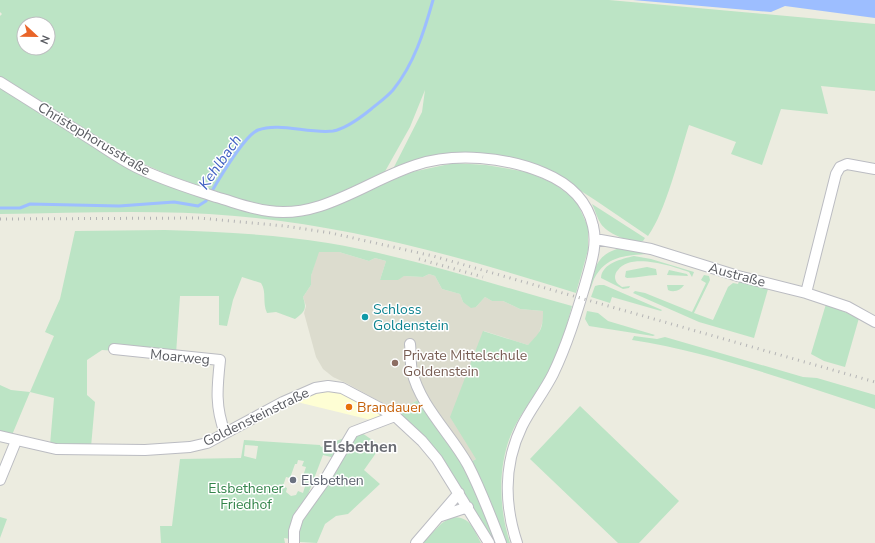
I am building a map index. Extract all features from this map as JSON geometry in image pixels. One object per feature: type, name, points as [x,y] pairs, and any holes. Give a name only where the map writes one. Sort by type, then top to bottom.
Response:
[{"type":"street","name":"Christophorusstraße","points":[[0,82],[134,166],[167,181],[220,198],[270,211],[285,213],[300,211],[335,200],[416,165],[445,159],[475,159],[527,167],[548,175],[567,186],[581,198],[589,213],[595,239]]},
{"type":"street","points":[[806,293],[836,174],[840,167],[847,164],[875,169]]},
{"type":"street","points":[[517,543],[510,523],[507,499],[508,473],[511,457],[523,424],[551,378],[568,338],[593,255],[595,239]]},
{"type":"street","name":"Austraße","points":[[595,239],[651,249],[730,274],[806,293],[848,307],[875,322]]},
{"type":"street","points":[[410,344],[411,370],[416,384],[424,400],[470,469],[501,543]]},
{"type":"street","name":"Moarweg","points":[[114,349],[220,360],[217,398],[219,417],[225,434]]},
{"type":"street","name":"Goldensteinstraße","points":[[0,436],[16,441],[56,449],[145,450],[190,447],[207,443],[283,402],[315,388],[328,386],[342,388],[395,416],[422,441],[437,459],[489,543]]},
{"type":"street","points":[[294,543],[294,531],[298,518],[323,483],[353,432],[395,416]]},
{"type":"street","points":[[0,480],[16,441]]},
{"type":"street","points":[[416,543],[459,493]]},
{"type":"street","points":[[439,517],[468,507]]},
{"type":"shaded area","name":"Private Mittelschule Goldenstein","points":[[318,252],[339,252],[369,261],[375,258],[386,261],[380,280],[404,276],[423,277],[429,274],[435,276],[442,289],[460,294],[463,302],[476,307],[485,297],[492,301],[503,301],[520,309],[543,311],[543,321],[538,336],[528,345],[484,331],[476,459],[465,465],[418,400],[397,411],[333,377],[323,369],[316,357],[304,313],[306,306],[303,297],[311,285],[311,276]]},
{"type":"shaded area","points":[[316,392],[349,394],[384,414],[375,421],[293,401]]},
{"type":"green space","points":[[0,0],[609,0],[875,24],[875,91],[821,86],[828,114],[781,109],[762,165],[731,154],[736,142],[689,125],[661,212],[648,236],[542,166],[500,157],[393,169],[422,112],[425,90],[410,127],[383,175],[316,203],[285,209],[252,204],[171,176],[137,161],[0,76],[0,16],[2,14],[0,12]]},
{"type":"green space","points":[[0,88],[137,173],[165,185],[202,197],[284,216],[310,213],[412,172],[454,163],[486,165],[527,172],[553,183],[576,200],[588,227],[588,250],[576,293],[408,245],[322,227],[279,221],[235,216],[176,213],[118,212],[0,214]]},
{"type":"green space","points":[[592,204],[645,238],[643,241],[632,241],[620,237],[604,228],[598,219]]},
{"type":"green space","points":[[165,230],[267,235],[328,243],[420,263],[572,306],[556,356],[541,385],[516,424],[505,452],[501,483],[503,514],[510,543],[504,543],[469,463],[476,459],[450,417],[483,331],[528,345],[540,331],[543,311],[520,309],[503,301],[492,301],[485,297],[476,307],[471,308],[463,302],[460,294],[442,289],[435,276],[429,274],[423,277],[404,276],[398,280],[380,280],[386,261],[375,258],[369,261],[339,252],[319,252],[311,276],[311,285],[303,297],[305,307],[303,312],[298,317],[295,319],[276,312],[267,313],[264,290],[261,283],[242,277],[233,300],[227,326],[219,325],[219,296],[180,296],[176,354],[102,350],[87,360],[87,395],[95,402],[91,447],[50,445],[54,398],[30,392],[54,336],[45,332],[60,299],[75,231]]},
{"type":"green space","points":[[622,248],[646,254],[616,259],[604,266],[594,279],[588,293],[597,264],[606,254],[613,250]]},
{"type":"green space","points":[[634,256],[651,259],[694,272],[692,277],[689,272],[682,269],[642,261],[624,265],[615,275],[615,279],[618,284],[622,287],[630,286],[629,288],[623,289],[601,278],[605,269],[613,262]]},
{"type":"green space","points":[[647,267],[656,269],[657,275],[631,278],[625,277],[626,271]]},
{"type":"green space","points":[[669,270],[687,274],[688,276],[667,275]]},
{"type":"green space","points":[[704,275],[709,276],[710,280],[694,313],[713,320],[728,287],[733,283],[738,284],[740,279],[757,283],[761,287],[768,289],[754,338],[699,322],[633,293],[635,291],[645,293],[692,312],[706,283],[701,280]]},
{"type":"green space","points":[[604,285],[662,310],[661,311],[612,297],[610,303],[591,297],[595,286]]},
{"type":"green space","points":[[667,285],[684,285],[679,290],[673,291],[668,290]]},
{"type":"green space","points":[[826,304],[859,318],[845,367],[824,361],[811,354]]},
{"type":"green space","points":[[587,311],[598,313],[608,321],[655,335],[653,336],[589,326],[585,319]]},
{"type":"green space","points":[[634,336],[657,339],[665,337],[803,377],[817,378],[875,395],[875,409],[785,379],[724,361],[632,340]]},
{"type":"green space","points":[[0,385],[11,390],[30,392],[12,435],[0,431]]},
{"type":"green space","points":[[418,400],[465,465],[499,543],[495,543],[440,455],[417,429],[397,411]]},
{"type":"green space","points":[[580,406],[679,501],[639,543],[618,543],[530,459]]},
{"type":"green space","points":[[362,433],[381,446],[364,470],[380,484],[348,514],[336,516],[325,524],[317,543],[300,542],[297,539],[303,515],[350,442],[358,434]]},
{"type":"green space","name":"Elsbethener Friedhof","points":[[344,438],[335,458],[323,455],[307,497],[297,509],[293,518],[290,539],[284,538],[285,543],[161,543],[160,526],[172,526],[180,459],[241,458],[244,440],[320,445],[321,447]],"holes":[[[245,445],[258,446],[256,459],[244,456]],[[298,460],[304,461],[302,466],[306,467],[301,482],[306,483],[303,493],[298,491],[296,495],[291,496],[286,492],[287,488],[283,486],[286,477],[290,478]]]},
{"type":"green space","points":[[0,517],[7,519],[0,538]]},
{"type":"green space","points":[[452,517],[463,519],[471,524],[481,543],[422,543],[442,523]]},
{"type":"water","points":[[633,0],[875,0],[875,18],[785,6],[771,12]]},
{"type":"waterway","name":"Kehlbach","points":[[0,208],[20,208],[30,204],[119,206],[174,202],[198,206],[206,201],[237,151],[252,134],[258,130],[275,127],[314,131],[338,130],[357,120],[384,98],[393,90],[413,59],[433,0]]},
{"type":"railway","points":[[0,219],[199,218],[285,226],[331,233],[433,256],[875,382]]},
{"type":"railway","points":[[419,259],[483,277]]},
{"type":"place","name":"Schloss Goldenstein","points":[[365,317]]},
{"type":"place","name":"Private Mittelschule Goldenstein","points":[[395,363]]},
{"type":"place","name":"Brandauer","points":[[349,407]]},
{"type":"place","name":"Elsbethen","points":[[293,480]]},
{"type":"district","name":"Elsbethen","points":[[360,447]]}]
